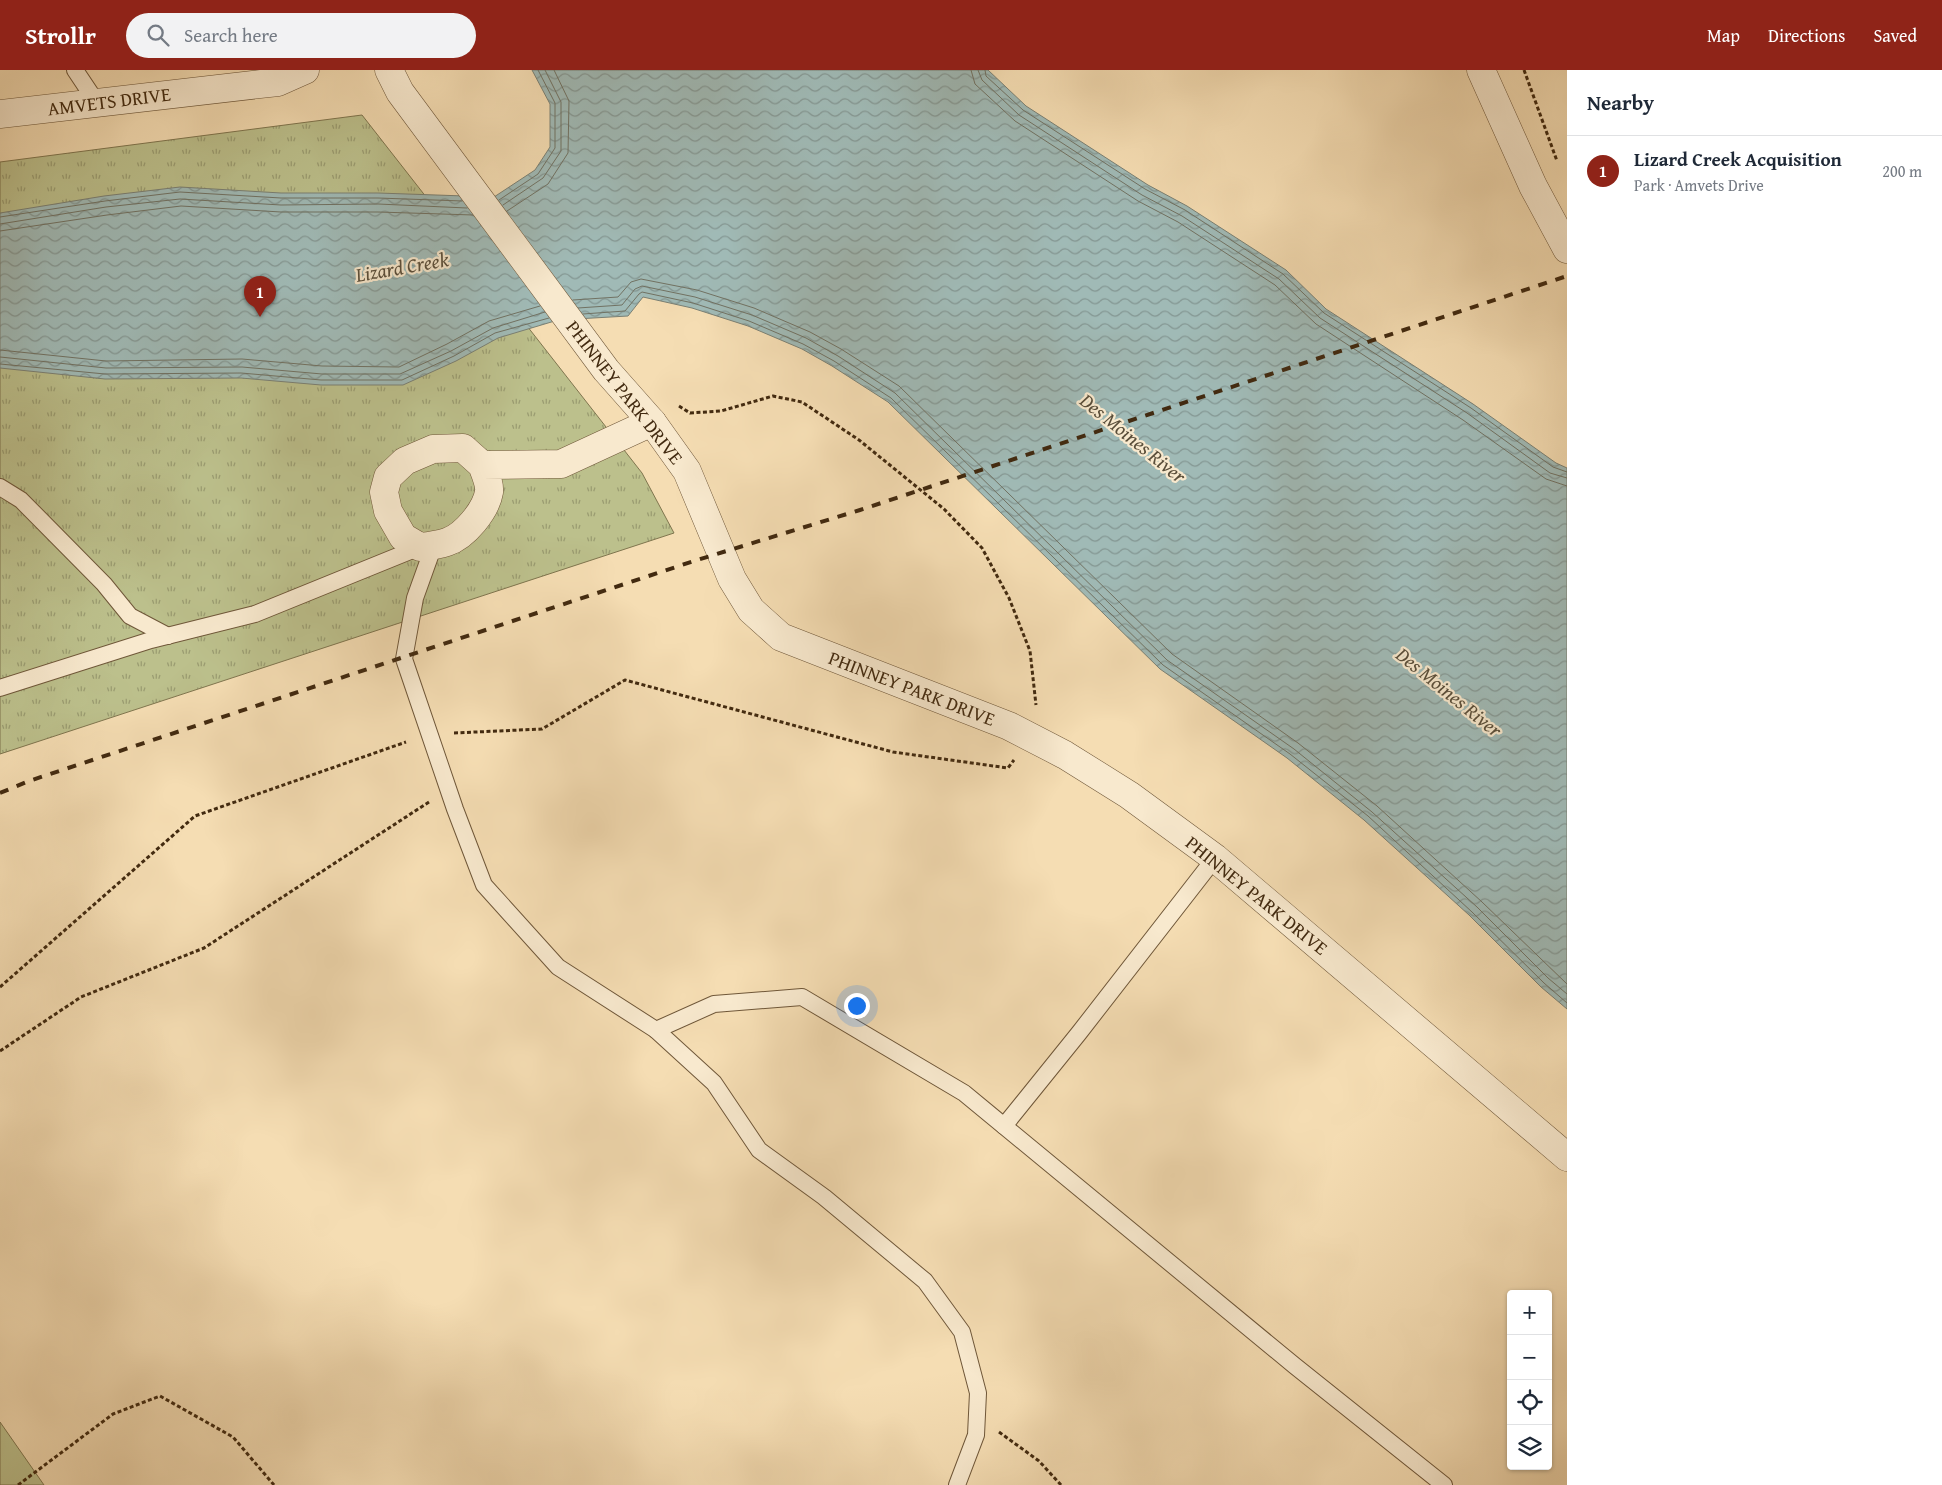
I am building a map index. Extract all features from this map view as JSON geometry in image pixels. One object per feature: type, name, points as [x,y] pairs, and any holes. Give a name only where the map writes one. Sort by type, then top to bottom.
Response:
[{"type":"street","name":"AMVETS DRIVE","points":[[0,114],[278,82],[305,70]]},
{"type":"street","points":[[1481,70],[1533,186],[1567,249]]},
{"type":"street","name":"PHINNEY PARK DRIVE","points":[[394,81],[606,370],[652,422],[687,471],[732,579],[751,610],[781,637],[1009,726],[1065,755],[1129,795],[1215,858],[1567,1156]]},
{"type":"street","points":[[482,465],[561,464],[652,422]]},
{"type":"street","points":[[463,448],[482,465],[490,490],[484,509],[469,526],[449,542],[427,546],[403,537],[388,511],[384,492],[388,477],[405,461],[433,449],[463,448]]},
{"type":"lane","points":[[75,70],[97,102]]},
{"type":"lane","points":[[0,487],[21,500],[104,584],[130,616],[168,636]]},
{"type":"lane","points":[[0,688],[168,636],[255,614],[427,546]]},
{"type":"lane","points":[[427,546],[404,658],[448,789],[484,885],[558,967],[656,1030],[714,1083],[759,1150],[824,1197],[925,1280],[962,1332],[978,1393],[976,1435],[958,1485]]},
{"type":"lane","points":[[1004,1126],[1215,858]]},
{"type":"lane","points":[[656,1030],[714,1004],[802,997],[964,1093],[1295,1366],[1444,1485]]},
{"type":"path","points":[[1524,70],[1559,168]]},
{"type":"path","points":[[0,987],[194,816],[429,734],[542,729],[625,680],[893,752],[1008,768],[1032,738],[1037,714],[1030,651],[1009,598],[982,548],[944,509],[859,440],[802,402],[773,396],[721,411],[690,413],[674,403]]},
{"type":"path","points":[[0,1051],[81,997],[204,948],[448,789]]},
{"type":"path","points":[[18,1485],[113,1414],[160,1396],[233,1437],[274,1485]]},
{"type":"path","points":[[977,1415],[1039,1461],[1061,1485]]},
{"type":"green space","points":[[362,115],[642,473],[674,533],[0,754],[0,162]]},
{"type":"green space","points":[[0,1422],[44,1485],[0,1485]]},
{"type":"water","points":[[532,70],[988,70],[1026,106],[1148,185],[1187,206],[1286,270],[1326,309],[1473,404],[1556,463],[1567,468],[1567,1009],[1541,987],[1469,915],[1364,820],[1287,758],[1160,669],[888,402],[802,349],[748,326],[692,308],[643,297],[628,316],[558,320],[498,338],[456,361],[403,385],[321,385],[241,378],[105,379],[0,368],[0,213],[104,196],[180,187],[281,193],[378,193],[494,197],[535,170],[550,147],[550,104]]},
{"type":"railway","points":[[0,793],[29,781],[694,561],[860,510],[1567,276]]},
{"type":"place","name":"Lizard Creek Acquisition","points":[[260,317]]},
{"type":"water label","name":"Lizard Creek","points":[[402,267]]},
{"type":"water label","name":"Des Moines River","points":[[1133,438]]},
{"type":"water label","name":"Des Moines River","points":[[1449,692]]}]
